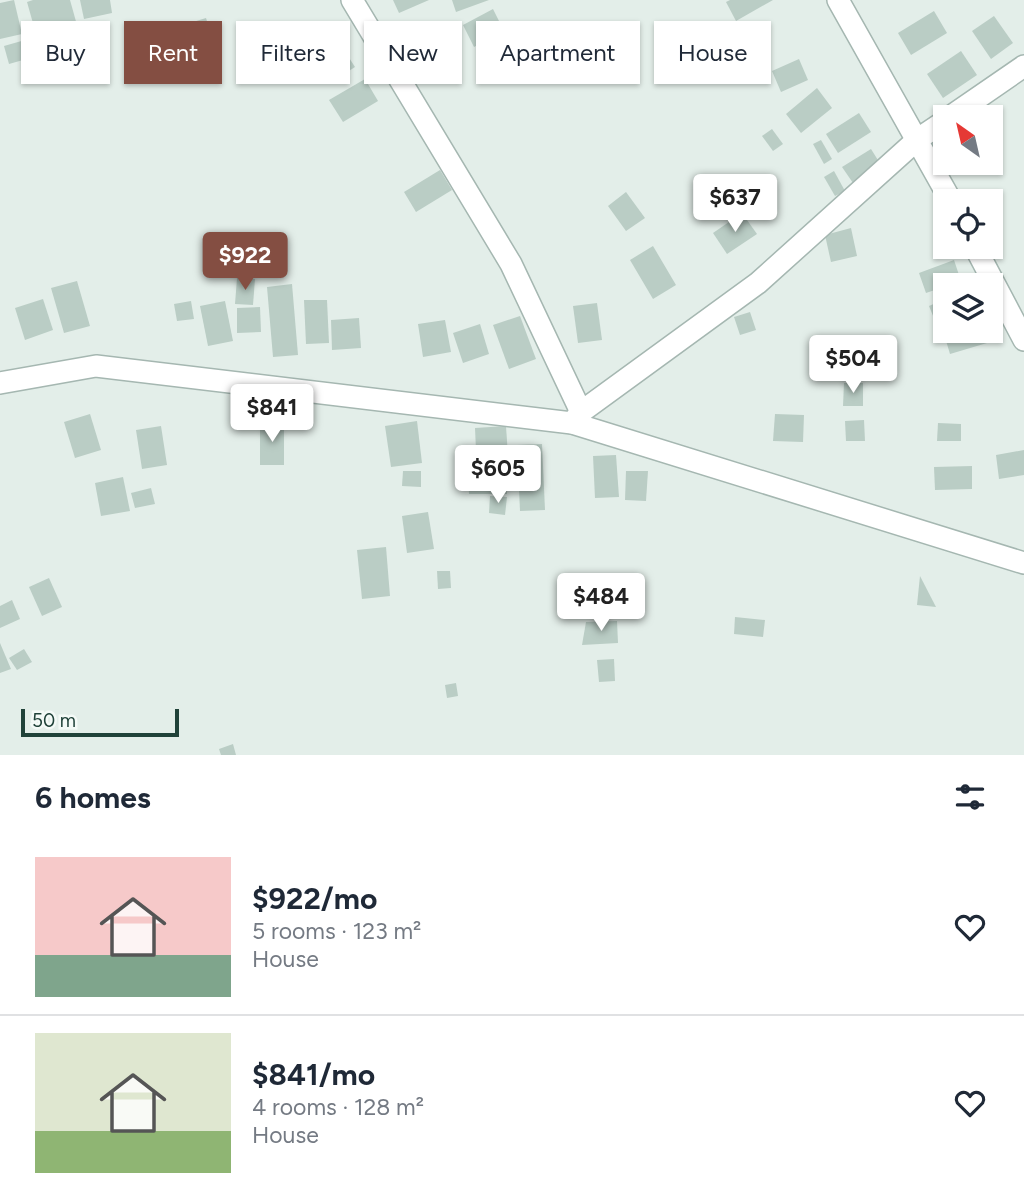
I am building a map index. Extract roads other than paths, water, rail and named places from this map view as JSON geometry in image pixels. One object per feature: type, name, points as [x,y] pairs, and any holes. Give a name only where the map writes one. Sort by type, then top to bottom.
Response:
[{"type":"street","points":[[352,0],[512,264],[576,417]]},
{"type":"street","points":[[838,0],[945,189]]},
{"type":"street","points":[[967,105],[1024,66]]},
{"type":"street","points":[[576,417],[758,284],[918,139],[933,129]]},
{"type":"street","points":[[981,259],[1024,340]]},
{"type":"street","points":[[0,383],[96,366],[576,417],[1024,563]]}]
